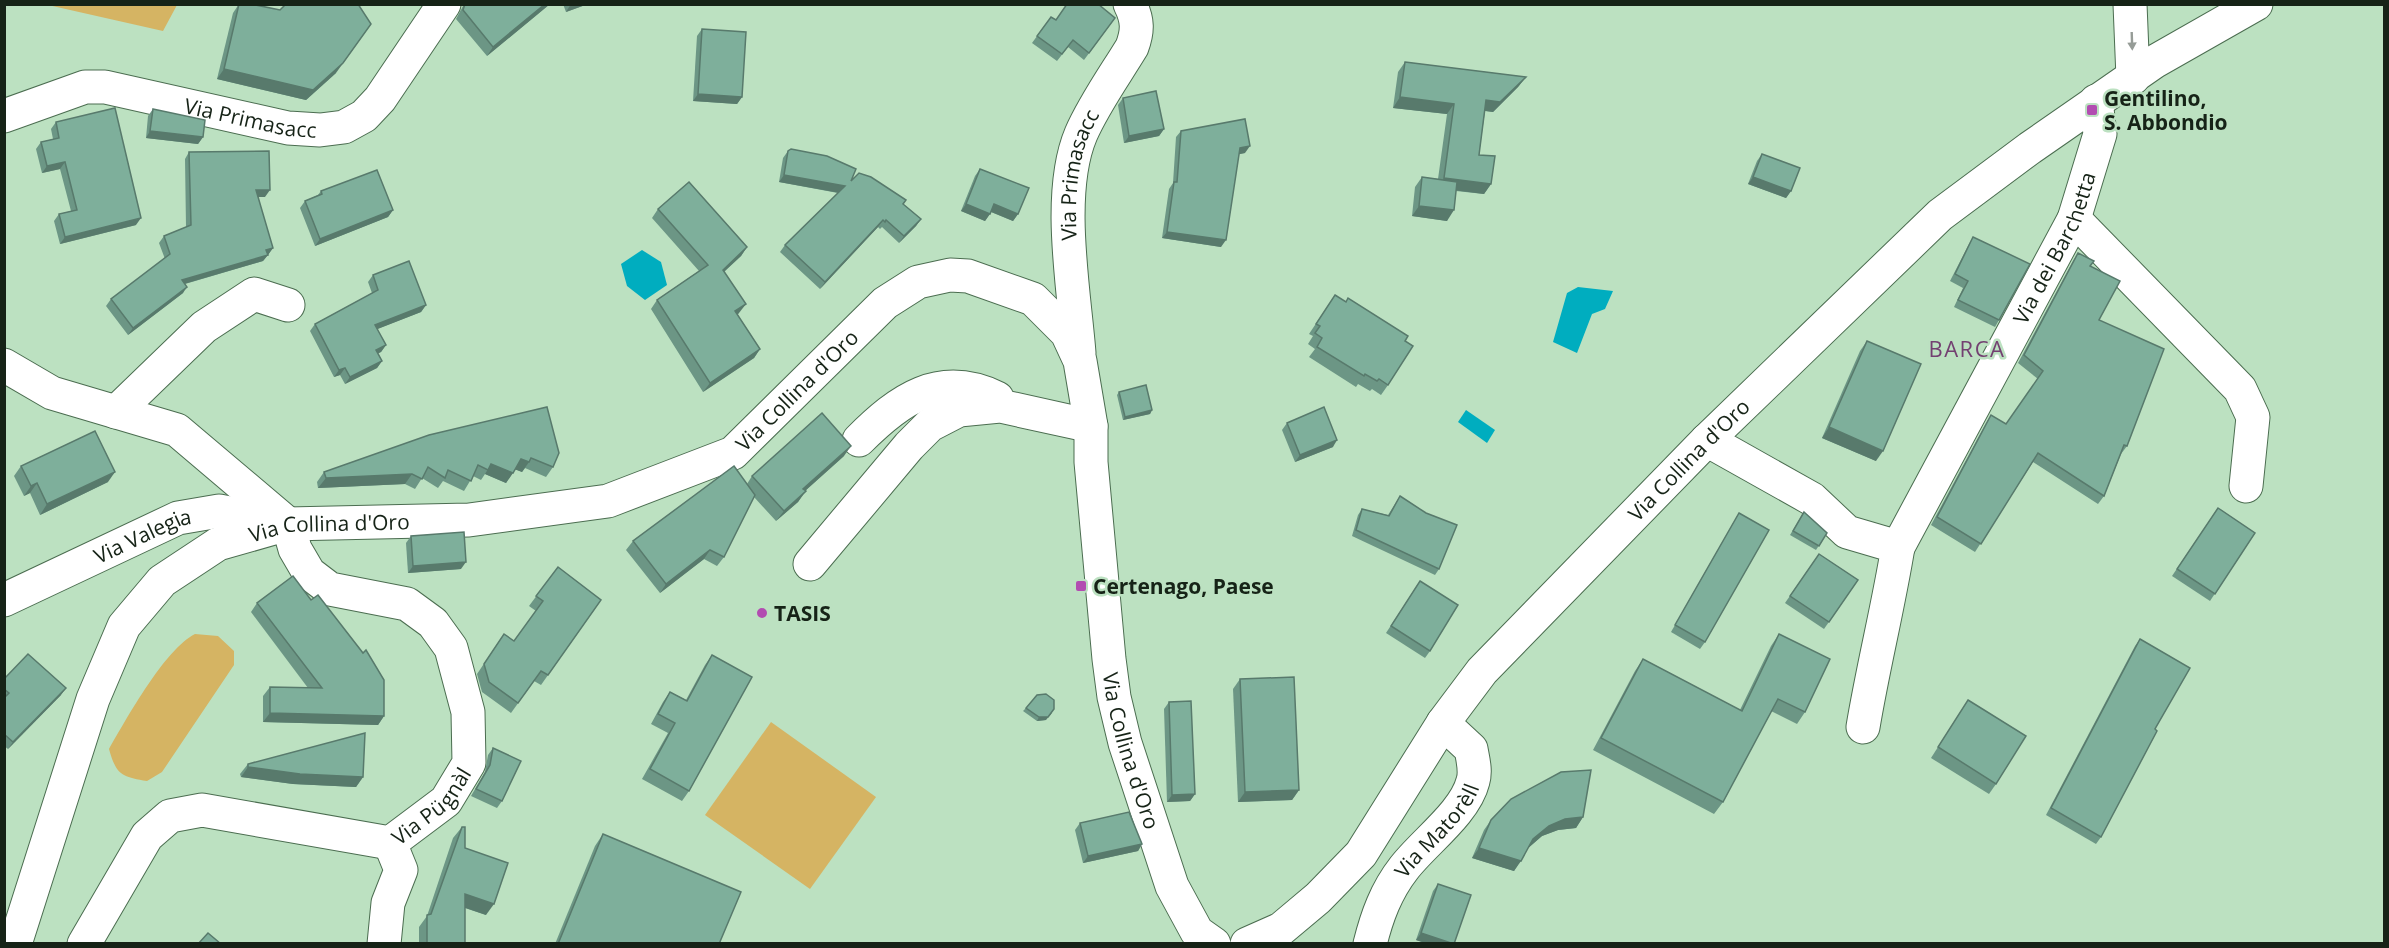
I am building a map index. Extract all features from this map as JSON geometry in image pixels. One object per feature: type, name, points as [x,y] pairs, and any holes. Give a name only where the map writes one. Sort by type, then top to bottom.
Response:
[{"type":"street","name":"Via Primasacc","points":[[4,116],[85,87],[105,87],[288,128],[320,130],[344,127],[363,116],[380,99],[444,4]]},
{"type":"street","name":"Via Primasacc","points":[[1080,361],[1068,210],[1071,174],[1080,135],[1135,40],[1137,33],[1135,15],[1130,4]]},
{"type":"street","points":[[2130,4],[2133,78]]},
{"type":"street","name":"Via Collina d'Oro","points":[[1247,944],[1281,929],[1318,898],[1361,854],[1443,723],[1482,671],[1707,440],[1940,215],[2096,101],[2194,38],[2256,4]]},
{"type":"street","name":"Via dei Barchetta","points":[[1863,727],[1898,547],[2074,219],[2100,134],[2096,101]]},
{"type":"street","points":[[2074,219],[2240,389],[2253,417],[2246,486]]},
{"type":"street","name":"Via Collina d'Oro","points":[[15,944],[93,699],[124,626],[162,581],[218,544],[288,524],[469,520],[608,501],[734,453],[885,303],[918,282],[950,276],[968,276],[1033,299],[1067,333],[1080,361],[1091,426],[1092,472],[1113,697],[1125,743],[1172,886],[1197,932],[1214,944]]},
{"type":"street","points":[[116,412],[204,327],[255,294],[288,305]]},
{"type":"street","points":[[4,365],[52,393],[177,430],[288,524]]},
{"type":"street","points":[[859,440],[889,410],[920,392],[954,387],[987,393],[1026,412]]},
{"type":"street","points":[[810,564],[909,446],[930,425],[959,410],[1000,406],[1091,426]]},
{"type":"street","points":[[1707,440],[1812,499],[1847,532],[1898,547]]},
{"type":"street","name":"Via Valegia","points":[[4,600],[178,518],[219,511],[288,524]]},
{"type":"street","name":"Via Pügnàl","points":[[84,944],[147,836],[170,816],[202,810],[390,843],[446,801],[469,763],[468,712],[451,648],[433,623],[407,604],[330,589],[309,573],[295,549],[288,524]]},
{"type":"street","name":"Via Matorèll","points":[[1370,944],[1376,917],[1388,890],[1422,846],[1462,805],[1474,779],[1471,749],[1443,723]]},
{"type":"street","points":[[384,944],[388,903],[401,870],[390,843]]},
{"type":"shaded area","points":[[48,5],[177,5],[163,31]]},
{"type":"shaded area","points":[[195,634],[218,636],[234,651],[234,665],[162,772],[147,781],[125,776],[114,764],[109,749],[159,669],[183,642]]},
{"type":"shaded area","points":[[771,722],[876,797],[810,889],[705,815]]},
{"type":"water","points":[[642,250],[661,262],[667,285],[645,300],[627,286],[621,264]]},
{"type":"water","points":[[1578,287],[1613,291],[1605,309],[1592,314],[1577,353],[1553,342],[1567,293]]},
{"type":"water","points":[[1466,410],[1495,430],[1487,443],[1458,422]]},
{"type":"building","points":[[239,4],[280,10],[286,4],[358,4],[371,24],[343,63],[313,90],[224,69]]},
{"type":"building","points":[[465,4],[545,4],[493,47],[463,10]]},
{"type":"building","points":[[1067,4],[1098,4],[1115,18],[1089,53],[1073,40],[1062,54],[1037,36],[1051,17],[1056,20]]},
{"type":"building","points":[[702,29],[746,32],[742,97],[698,94]]},
{"type":"building","points":[[1405,62],[1526,77],[1500,102],[1486,100],[1479,155],[1495,156],[1491,184],[1444,178],[1454,104],[1400,97]]},
{"type":"building","points":[[1156,91],[1164,129],[1129,136],[1123,98]]},
{"type":"building","points":[[115,108],[141,218],[65,237],[59,214],[77,210],[65,162],[47,166],[41,142],[59,138],[56,122]]},
{"type":"building","points":[[153,109],[205,120],[203,137],[150,131]]},
{"type":"building","points":[[1245,119],[1250,146],[1240,148],[1226,240],[1167,232],[1174,182],[1177,182],[1181,131]]},
{"type":"building","points":[[791,149],[827,156],[856,169],[851,181],[859,173],[871,177],[906,200],[903,204],[921,219],[904,236],[886,220],[885,222],[883,220],[825,282],[785,245],[845,186],[784,175],[788,151]]},
{"type":"building","points":[[269,151],[270,190],[256,190],[273,248],[266,250],[268,255],[182,280],[187,287],[133,328],[111,299],[170,254],[164,236],[191,225],[189,152]]},
{"type":"building","points":[[1762,154],[1800,168],[1791,191],[1753,177]]},
{"type":"building","points":[[980,169],[1029,188],[1018,214],[994,204],[990,214],[966,204]]},
{"type":"building","points":[[377,170],[393,210],[320,239],[305,201],[322,194],[321,191]]},
{"type":"building","points":[[1422,177],[1457,182],[1454,210],[1419,206]]},
{"type":"building","points":[[689,182],[747,247],[723,270],[746,304],[735,311],[760,349],[710,383],[657,300],[708,265],[658,209]]},
{"type":"building","points":[[1973,237],[2030,264],[1999,320],[1958,300],[1968,281],[1955,274]]},
{"type":"building","points":[[2078,253],[2094,261],[2090,266],[2120,281],[2099,320],[2164,349],[2127,446],[2124,445],[2104,496],[2038,453],[1981,544],[1937,517],[1991,415],[2006,424],[2043,371],[2024,355]]},
{"type":"building","points":[[409,261],[426,305],[375,325],[386,345],[376,350],[382,361],[350,377],[345,368],[339,370],[315,324],[378,290],[373,275]]},
{"type":"building","points":[[1335,295],[1346,302],[1348,298],[1408,336],[1405,341],[1413,346],[1388,385],[1379,379],[1377,381],[1365,374],[1364,376],[1317,347],[1322,338],[1315,333],[1320,326],[1316,324]]},
{"type":"building","points":[[1867,341],[1921,364],[1883,451],[1829,427]]},
{"type":"building","points":[[1146,385],[1152,410],[1125,417],[1119,392]]},
{"type":"building","points":[[547,407],[559,453],[553,467],[531,458],[529,462],[521,459],[513,473],[491,464],[488,470],[478,465],[471,481],[448,470],[445,478],[428,467],[422,479],[412,474],[326,478],[324,472],[429,435]]},
{"type":"building","points":[[1324,407],[1337,440],[1300,455],[1287,423]]},
{"type":"building","points":[[822,413],[851,446],[803,489],[806,491],[784,511],[752,476]]},
{"type":"building","points":[[95,431],[115,472],[47,504],[37,483],[31,486],[21,466]]},
{"type":"building","points":[[734,466],[755,495],[724,557],[710,550],[666,584],[633,541]]},
{"type":"building","points":[[1400,496],[1426,513],[1457,525],[1439,569],[1356,530],[1362,509],[1389,516]]},
{"type":"building","points":[[2218,508],[2255,533],[2215,594],[2177,569]]},
{"type":"building","points":[[1804,512],[1827,533],[1819,546],[1793,531]]},
{"type":"building","points":[[1739,513],[1769,530],[1705,642],[1675,625]]},
{"type":"building","points":[[464,532],[466,562],[413,566],[411,536]]},
{"type":"building","points":[[1819,554],[1858,580],[1829,622],[1790,596]]},
{"type":"building","points":[[558,567],[601,600],[548,675],[541,671],[518,703],[489,682],[484,664],[504,634],[514,641],[543,601],[536,596]]},
{"type":"building","points":[[293,576],[311,600],[318,595],[363,653],[366,650],[384,680],[384,716],[270,713],[270,687],[322,688],[257,603]]},
{"type":"building","points":[[1420,581],[1458,605],[1430,651],[1391,626]]},
{"type":"building","points":[[1779,634],[1830,659],[1805,712],[1778,699],[1723,802],[1601,738],[1643,659],[1742,711]]},
{"type":"building","points":[[2140,639],[2190,668],[2155,729],[2157,731],[2101,837],[2051,808]]},
{"type":"building","points":[[28,654],[66,688],[13,742],[4,734],[4,698],[9,693],[4,689],[4,679]]},
{"type":"building","points":[[712,655],[752,677],[689,791],[650,769],[675,723],[658,714],[670,692],[687,701]]},
{"type":"building","points":[[1294,677],[1299,790],[1245,792],[1240,679]]},
{"type":"building","points":[[1046,694],[1054,700],[1054,709],[1048,717],[1039,717],[1026,708],[1037,695]]},
{"type":"building","points":[[1968,700],[2026,736],[1996,784],[1938,747]]},
{"type":"building","points":[[1191,701],[1195,794],[1172,795],[1169,702]]},
{"type":"building","points":[[365,733],[363,777],[300,774],[248,767],[248,764]]},
{"type":"building","points":[[493,748],[521,761],[502,801],[476,789],[490,765]]},
{"type":"building","points":[[1591,770],[1583,817],[1565,819],[1549,826],[1533,839],[1521,861],[1479,848],[1491,820],[1511,799],[1561,772]]},
{"type":"building","points":[[1129,812],[1142,844],[1088,856],[1080,823]]},
{"type":"building","points":[[462,827],[465,827],[465,848],[508,863],[494,904],[465,894],[465,944],[427,944],[427,915],[431,914]]},
{"type":"building","points":[[603,834],[741,892],[719,944],[558,944]]},
{"type":"building","points":[[1438,884],[1471,895],[1454,944],[1421,933]]},
{"type":"building","points":[[208,933],[221,944],[198,944]]},
{"type":"place","name":"Gentilino, S. Abbondio","points":[[2092,110]]},
{"type":"place","name":"Certenago, Paese","points":[[1081,586]]},
{"type":"place","name":"TASIS","points":[[762,613]]},
{"type":"district","name":"BARCA","points":[[1967,348]]}]
